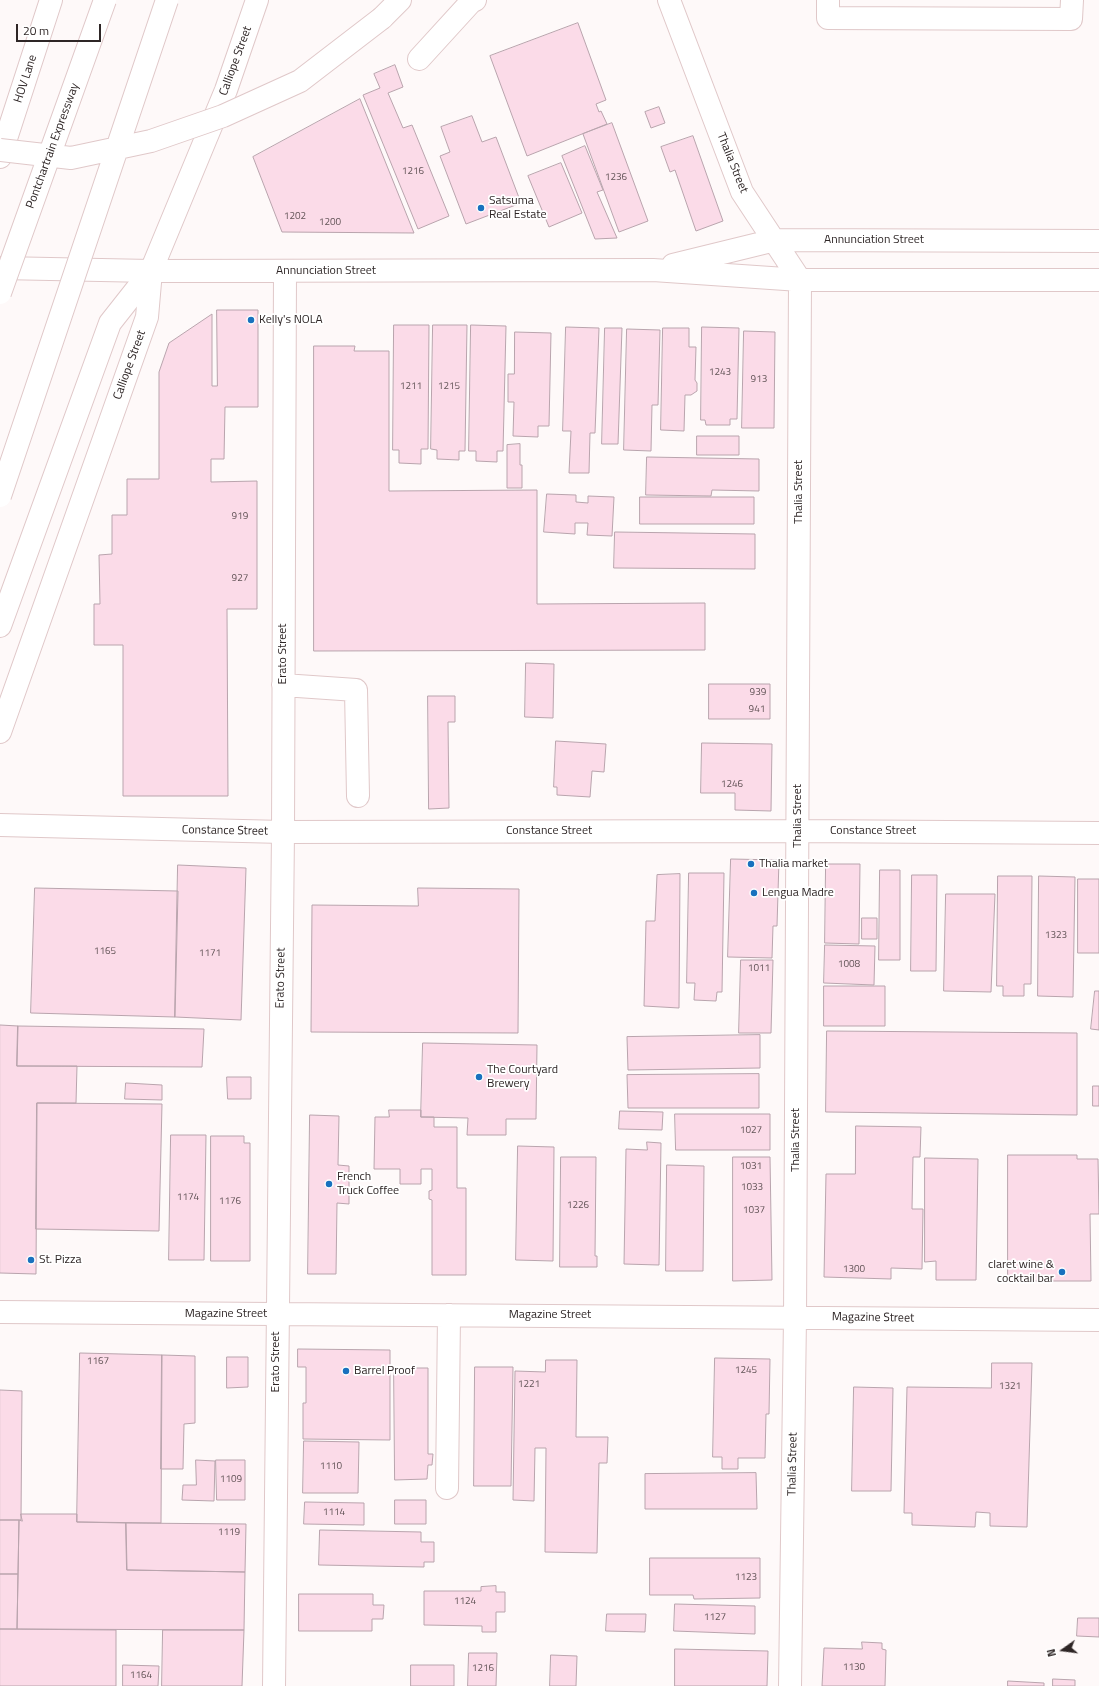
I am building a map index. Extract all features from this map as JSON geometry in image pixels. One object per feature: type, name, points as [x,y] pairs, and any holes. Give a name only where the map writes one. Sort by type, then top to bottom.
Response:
[{"type":"main road","name":"HOV Lane","points":[[0,157],[51,0]]},
{"type":"main road","name":"Pontchartrain Expressway","points":[[0,293],[106,0]]},
{"type":"main road","points":[[0,496],[167,0]]},
{"type":"main road","name":"Calliope Street","points":[[0,732],[147,317],[151,271],[226,90],[257,0]]},
{"type":"main road","points":[[0,150],[71,158],[151,141],[223,116],[300,81],[382,18],[400,0]]},
{"type":"main road","points":[[419,59],[471,2],[475,0]]},
{"type":"main road","name":"Thalia Street","points":[[669,0],[742,192],[800,280],[795,1317],[790,1686]]},
{"type":"main road","points":[[828,0],[828,18],[1071,19],[1072,0]]},
{"type":"main road","name":"Annunciation Street","points":[[653,270],[775,240],[1099,241]]},
{"type":"main road","name":"Annunciation Street","points":[[0,268],[151,271],[653,270],[800,280],[1099,280]]},
{"type":"main road","points":[[0,626],[110,323],[151,271]]},
{"type":"main road","name":"Erato Street","points":[[274,1686],[282,832],[285,271]]},
{"type":"main road","points":[[283,685],[356,690],[358,796]]},
{"type":"main road","name":"Constance Street","points":[[0,825],[282,832],[798,831],[1099,833]]},
{"type":"main road","name":"Magazine Street","points":[[0,1312],[1099,1320]]},
{"type":"main road","points":[[447,1488],[449,1315]]},
{"type":"building","points":[[578,23],[606,100],[596,104],[599,112],[601,111],[607,124],[527,156],[490,56]]},
{"type":"building","points":[[395,65],[403,87],[388,93],[403,128],[412,125],[449,216],[418,229],[363,95],[380,88],[374,74]]},
{"type":"building","points":[[360,99],[414,233],[282,232],[253,157]]},
{"type":"building","points":[[659,107],[665,123],[651,128],[645,112]]},
{"type":"building","points":[[472,116],[482,142],[496,137],[521,203],[466,224],[440,156],[450,152],[441,127]]},
{"type":"building","points":[[612,123],[648,221],[619,232],[583,134]]},
{"type":"building","points":[[693,136],[723,221],[696,231],[675,170],[670,172],[661,147]]},
{"type":"building","points":[[585,146],[603,190],[597,192],[617,238],[595,239],[562,156]]},
{"type":"building","points":[[561,163],[582,213],[549,227],[528,176]]},
{"type":"building","points":[[217,310],[258,310],[258,407],[225,407],[224,459],[211,459],[211,482],[257,481],[257,609],[227,609],[228,796],[123,796],[123,645],[94,645],[94,604],[100,604],[99,555],[112,554],[112,515],[127,515],[127,479],[159,479],[159,372],[169,343],[212,314],[212,386],[217,386]]},
{"type":"building","points":[[394,325],[429,325],[428,449],[421,449],[421,464],[399,463],[399,450],[393,450]]},
{"type":"building","points":[[433,325],[467,325],[465,451],[459,451],[459,460],[437,459],[437,450],[431,449]]},
{"type":"building","points":[[471,325],[506,326],[503,451],[497,451],[497,462],[476,461],[476,451],[469,451]]},
{"type":"building","points":[[566,327],[599,328],[595,433],[590,433],[589,473],[569,473],[571,431],[563,431]]},
{"type":"building","points":[[702,327],[739,328],[737,419],[730,419],[730,425],[706,425],[705,420],[701,420]]},
{"type":"building","points":[[605,328],[622,328],[618,444],[602,444]]},
{"type":"building","points":[[663,328],[689,328],[689,347],[696,347],[695,380],[697,383],[697,391],[691,395],[685,395],[684,431],[661,430]]},
{"type":"building","points":[[627,329],[660,330],[658,405],[652,405],[651,451],[624,450]]},
{"type":"building","points":[[744,331],[775,332],[774,428],[742,428]]},
{"type":"building","points":[[515,332],[551,333],[549,426],[538,426],[538,437],[513,436],[514,402],[508,402],[508,374],[514,374]]},
{"type":"building","points":[[314,346],[355,346],[354,351],[389,351],[389,491],[537,490],[537,604],[705,603],[705,650],[314,651]]},
{"type":"building","points":[[697,436],[739,436],[739,455],[697,455]]},
{"type":"building","points":[[520,444],[522,488],[507,488],[507,445]]},
{"type":"building","points":[[647,457],[759,459],[759,491],[712,490],[711,496],[646,495]]},
{"type":"building","points":[[547,494],[576,495],[576,502],[588,503],[588,496],[614,497],[612,536],[587,535],[588,523],[575,523],[575,534],[544,532]]},
{"type":"building","points":[[640,497],[754,497],[754,524],[640,524]]},
{"type":"building","points":[[615,532],[755,534],[755,569],[614,568]]},
{"type":"building","points":[[526,663],[554,664],[553,718],[525,717]]},
{"type":"building","points":[[709,684],[770,684],[770,719],[709,719]]},
{"type":"building","points":[[428,696],[455,696],[455,722],[448,722],[449,808],[429,809]]},
{"type":"building","points":[[556,741],[606,744],[604,772],[592,771],[590,797],[557,795],[557,787],[554,787]]},
{"type":"building","points":[[702,743],[772,744],[771,811],[735,810],[735,793],[701,793]]},
{"type":"building","name":"Lengua Madre","points":[[731,859],[779,860],[777,926],[773,926],[772,958],[728,957]]},
{"type":"building","points":[[826,864],[860,864],[859,944],[825,943]]},
{"type":"building","points":[[178,865],[246,868],[241,1020],[175,1017]]},
{"type":"building","points":[[880,870],[900,870],[900,960],[879,960]]},
{"type":"building","points":[[689,873],[724,873],[722,992],[717,992],[716,1001],[694,1000],[695,983],[687,983]]},
{"type":"building","points":[[680,874],[679,1008],[644,1006],[646,921],[655,921],[657,875]]},
{"type":"building","points":[[912,875],[937,875],[936,971],[911,971]]},
{"type":"building","points":[[998,876],[1032,876],[1031,984],[1024,984],[1024,996],[1003,996],[1003,986],[997,986]]},
{"type":"building","points":[[1039,876],[1075,877],[1073,997],[1038,996]]},
{"type":"building","points":[[1078,879],[1099,879],[1099,953],[1078,953]]},
{"type":"building","points":[[35,888],[178,891],[175,1017],[31,1013]]},
{"type":"building","points":[[418,888],[519,889],[518,1033],[311,1032],[312,905],[418,906]]},
{"type":"building","points":[[946,894],[995,894],[991,992],[944,991]]},
{"type":"building","points":[[862,918],[877,918],[877,939],[862,939]]},
{"type":"building","points":[[825,945],[875,946],[874,985],[824,983]]},
{"type":"building","points":[[741,960],[773,960],[771,1033],[739,1033]]},
{"type":"building","points":[[824,986],[885,986],[885,1026],[824,1026]]},
{"type":"building","points":[[1095,991],[1099,991],[1099,1030],[1091,1029]]},
{"type":"building","points":[[0,1025],[18,1026],[17,1066],[77,1066],[76,1103],[37,1103],[36,1274],[0,1273]]},
{"type":"building","points":[[18,1026],[204,1029],[202,1067],[17,1066]]},
{"type":"building","points":[[827,1031],[1077,1033],[1077,1115],[826,1112]]},
{"type":"building","points":[[760,1035],[760,1068],[628,1070],[627,1037]]},
{"type":"building","name":"The Courtyard Brewery","points":[[423,1043],[537,1045],[536,1119],[506,1119],[506,1135],[467,1135],[468,1118],[421,1117]]},
{"type":"building","points":[[759,1074],[759,1108],[628,1108],[627,1075]]},
{"type":"building","points":[[227,1077],[251,1077],[251,1099],[228,1099]]},
{"type":"building","points":[[126,1083],[162,1085],[162,1100],[125,1099]]},
{"type":"building","points":[[1093,1086],[1099,1086],[1099,1106],[1093,1106]]},
{"type":"building","points":[[37,1103],[162,1104],[159,1231],[36,1229]]},
{"type":"building","points":[[389,1110],[421,1110],[421,1117],[434,1117],[434,1127],[457,1127],[457,1188],[466,1188],[466,1275],[432,1275],[432,1200],[429,1199],[429,1191],[432,1190],[432,1169],[421,1169],[421,1184],[400,1184],[400,1169],[374,1169],[375,1117],[389,1117]]},
{"type":"building","points":[[620,1111],[663,1112],[662,1130],[619,1129]]},
{"type":"building","points":[[675,1114],[770,1114],[770,1150],[676,1150]]},
{"type":"building","name":"French Truck Coffee","points":[[310,1115],[339,1116],[338,1165],[349,1166],[349,1204],[337,1203],[336,1274],[308,1274]]},
{"type":"building","points":[[856,1126],[921,1127],[920,1157],[913,1157],[912,1209],[923,1209],[922,1269],[891,1268],[891,1279],[824,1277],[826,1174],[855,1174]]},
{"type":"building","points":[[171,1135],[206,1135],[204,1260],[169,1260]]},
{"type":"building","points":[[211,1136],[244,1136],[244,1143],[250,1143],[250,1261],[211,1261]]},
{"type":"building","points":[[647,1142],[661,1143],[659,1265],[624,1264],[626,1149],[647,1150]]},
{"type":"building","points":[[518,1146],[554,1147],[553,1261],[516,1260]]},
{"type":"building","points":[[1008,1155],[1077,1155],[1077,1159],[1098,1159],[1099,1214],[1090,1214],[1091,1281],[1008,1281]]},
{"type":"building","points":[[561,1157],[596,1157],[595,1256],[597,1256],[597,1267],[560,1267]]},
{"type":"building","points":[[733,1157],[770,1157],[772,1280],[733,1281]]},
{"type":"building","points":[[925,1158],[978,1159],[976,1280],[936,1280],[936,1261],[925,1262]]},
{"type":"building","points":[[667,1165],[704,1166],[703,1271],[666,1271]]},
{"type":"building","points":[[298,1349],[390,1350],[390,1440],[303,1439],[303,1403],[306,1403],[306,1367],[298,1367]]},
{"type":"building","points":[[80,1353],[162,1355],[161,1523],[77,1522]]},
{"type":"building","points":[[162,1355],[195,1356],[195,1423],[184,1424],[183,1469],[161,1469]]},
{"type":"building","points":[[227,1357],[248,1357],[248,1387],[227,1388]]},
{"type":"building","points":[[715,1358],[770,1359],[769,1414],[766,1414],[765,1458],[738,1458],[738,1469],[722,1469],[722,1457],[713,1457]]},
{"type":"building","points":[[546,1360],[577,1360],[576,1437],[608,1437],[607,1463],[599,1463],[597,1553],[545,1552],[546,1448],[535,1448],[534,1501],[513,1500],[515,1371],[545,1372]]},
{"type":"building","points":[[992,1363],[1032,1363],[1027,1527],[990,1526],[990,1513],[976,1512],[975,1527],[912,1525],[912,1513],[904,1513],[907,1387],[991,1388]]},
{"type":"building","points":[[475,1367],[513,1367],[511,1486],[474,1486]]},
{"type":"building","points":[[394,1368],[428,1368],[428,1454],[433,1454],[432,1465],[428,1465],[427,1479],[395,1480]]},
{"type":"building","points":[[854,1387],[893,1388],[891,1491],[852,1491]]},
{"type":"building","points":[[0,1390],[22,1391],[21,1520],[0,1520]]},
{"type":"building","points":[[304,1441],[359,1442],[358,1493],[303,1493]]},
{"type":"building","points":[[196,1460],[215,1461],[214,1501],[182,1500],[183,1485],[196,1485]]},
{"type":"building","points":[[216,1460],[245,1460],[245,1500],[217,1500]]},
{"type":"building","points":[[756,1473],[757,1509],[645,1509],[645,1474]]},
{"type":"building","points":[[395,1500],[426,1500],[426,1524],[395,1524]]},
{"type":"building","points":[[305,1502],[364,1503],[364,1525],[304,1524]]},
{"type":"building","points":[[21,1514],[77,1514],[77,1522],[126,1523],[127,1570],[245,1572],[244,1630],[17,1629],[19,1520],[22,1521]]},
{"type":"building","points":[[0,1520],[19,1520],[18,1574],[0,1574]]},
{"type":"building","points":[[126,1523],[246,1524],[245,1572],[127,1570]]},
{"type":"building","points":[[320,1530],[421,1532],[421,1542],[434,1542],[434,1562],[424,1562],[424,1567],[319,1565]]},
{"type":"building","points":[[650,1558],[760,1558],[760,1598],[694,1599],[693,1595],[650,1595]]},
{"type":"building","points":[[0,1574],[18,1574],[17,1629],[0,1629]]},
{"type":"building","points":[[496,1586],[496,1592],[505,1592],[505,1612],[496,1612],[496,1632],[482,1632],[482,1626],[424,1625],[424,1591],[481,1591],[481,1587]]},
{"type":"building","points":[[299,1594],[373,1594],[373,1605],[384,1605],[383,1619],[372,1619],[372,1631],[299,1631]]},
{"type":"building","points":[[675,1604],[755,1606],[755,1634],[674,1631]]},
{"type":"building","points":[[607,1614],[646,1614],[645,1632],[606,1631]]},
{"type":"building","points":[[1078,1618],[1099,1618],[1099,1637],[1077,1636]]},
{"type":"building","points":[[0,1629],[116,1630],[116,1686],[0,1686]]},
{"type":"building","points":[[163,1630],[244,1630],[242,1686],[162,1686]]},
{"type":"building","points":[[862,1642],[882,1643],[882,1649],[886,1650],[885,1686],[822,1686],[824,1648],[862,1649]]},
{"type":"building","points":[[675,1649],[768,1651],[767,1686],[675,1686]]},
{"type":"building","points":[[469,1653],[497,1653],[496,1686],[468,1686]]},
{"type":"building","points":[[551,1655],[577,1656],[576,1686],[550,1686]]},
{"type":"building","points":[[123,1665],[159,1666],[158,1686],[123,1686]]},
{"type":"building","points":[[411,1665],[454,1665],[454,1686],[411,1686]]},
{"type":"building","points":[[1053,1679],[1075,1680],[1075,1686],[1053,1686]]},
{"type":"building","points":[[1008,1681],[1044,1683],[1044,1686],[1008,1686]]},
{"type":"place","name":"Satsuma Real Estate","points":[[481,208]]},
{"type":"place","name":"Kelly's NOLA","points":[[251,320]]},
{"type":"place","name":"Thalia market","points":[[751,864]]},
{"type":"place","name":"Lengua Madre","points":[[754,893]]},
{"type":"place","name":"The Courtyard Brewery","points":[[479,1077]]},
{"type":"place","name":"French Truck Coffee","points":[[329,1184]]},
{"type":"place","name":"St. Pizza","points":[[31,1260]]},
{"type":"place","name":"claret wine & cocktail bar","points":[[1062,1272]]},
{"type":"place","name":"Barrel Proof","points":[[346,1371]]}]
